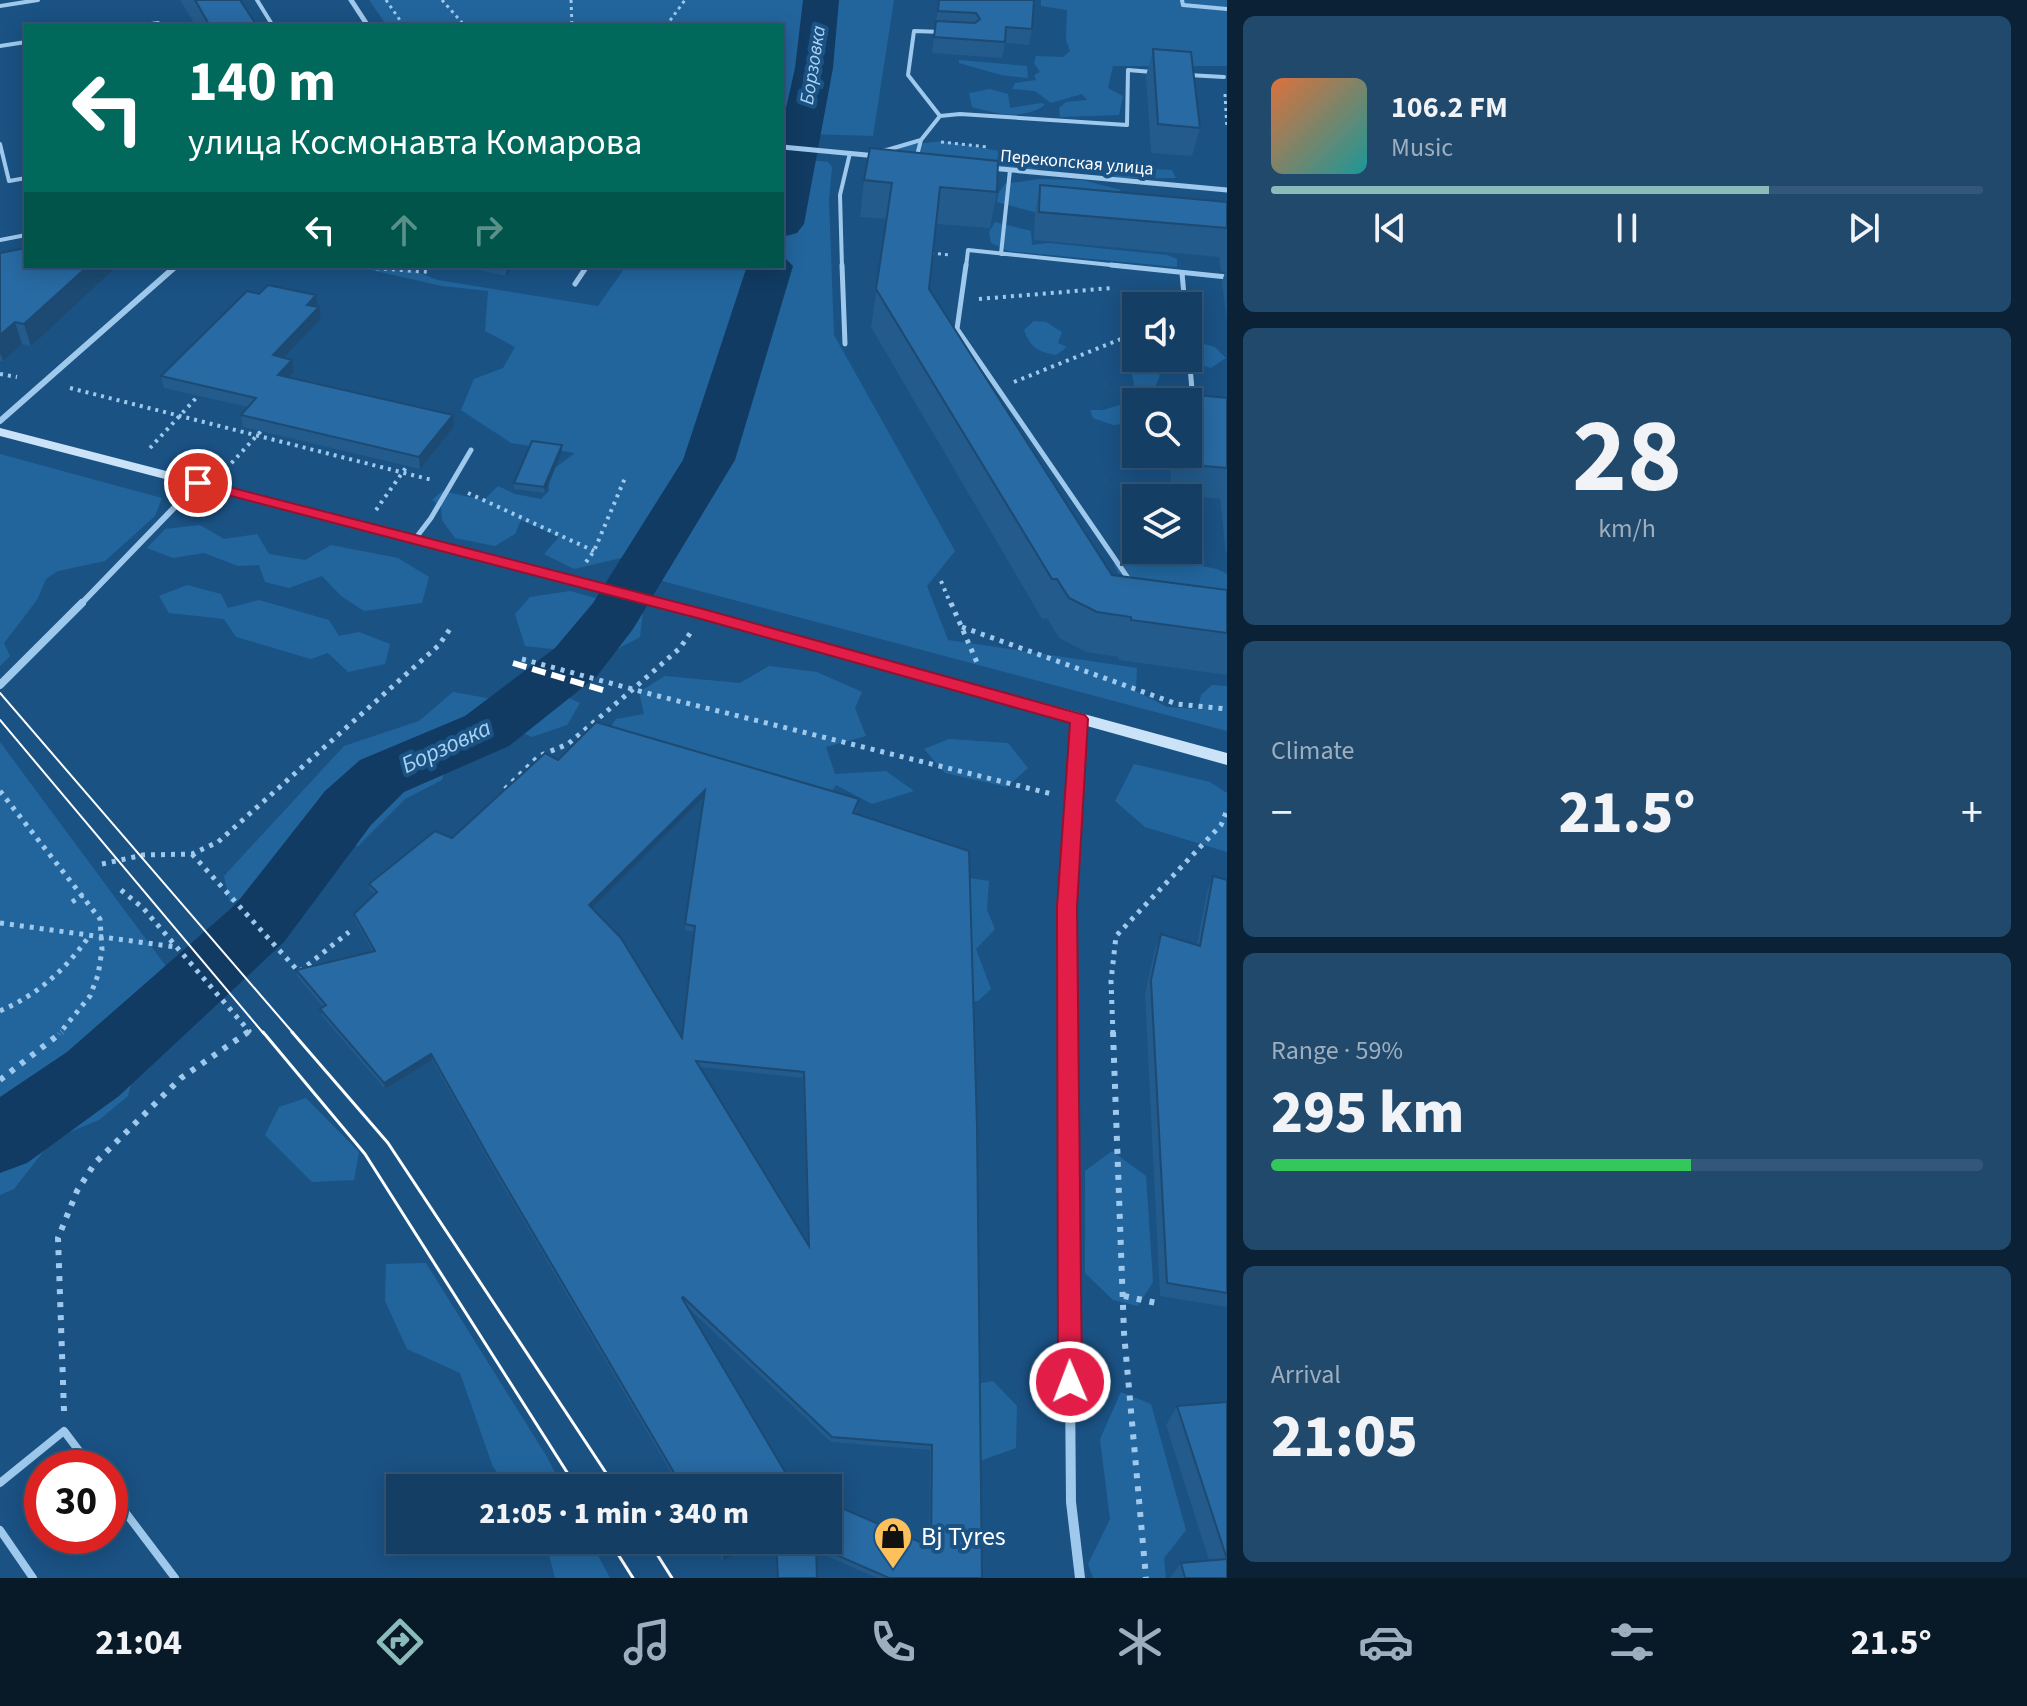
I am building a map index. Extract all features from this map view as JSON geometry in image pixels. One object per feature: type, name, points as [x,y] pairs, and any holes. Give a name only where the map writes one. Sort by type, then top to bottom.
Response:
[{"type":"street","points":[[351,0],[367,24]]},
{"type":"street","points":[[784,147],[888,157]]},
{"type":"street","points":[[901,159],[931,162]]},
{"type":"street","name":"Перекопская улица","points":[[978,167],[1227,190]]},
{"type":"street","points":[[0,421],[174,268]]},
{"type":"street","points":[[0,432],[669,605],[1227,759]]},
{"type":"street","points":[[0,685],[131,555],[198,483]]},
{"type":"street","points":[[1079,719],[1067,907],[1071,1502],[1080,1578]]},
{"type":"lane","points":[[0,6],[38,0]]},
{"type":"lane","points":[[257,0],[272,24]]},
{"type":"lane","points":[[1182,0],[1183,5],[1227,9]]},
{"type":"lane","points":[[940,116],[908,75],[914,31],[944,33]]},
{"type":"lane","points":[[0,46],[24,42]]},
{"type":"lane","points":[[915,160],[921,140],[940,116],[960,114],[1127,125],[1128,70],[1155,72]]},
{"type":"lane","points":[[1183,74],[1224,77]]},
{"type":"lane","points":[[874,156],[890,147],[921,140]]},
{"type":"lane","points":[[0,144],[9,181],[24,178]]},
{"type":"lane","points":[[845,344],[840,195],[850,153]]},
{"type":"lane","points":[[1001,254],[1010,170]]},
{"type":"lane","points":[[0,240],[24,235]]},
{"type":"lane","points":[[1135,589],[957,329],[968,250],[1227,277]]},
{"type":"lane","points":[[575,284],[586,268]]},
{"type":"lane","points":[[1182,273],[1184,292]]},
{"type":"lane","points":[[415,539],[435,516],[448,484],[471,450]]},
{"type":"lane","points":[[0,1483],[64,1431],[78,1450]]},
{"type":"lane","points":[[128,1516],[175,1578]]},
{"type":"lane","points":[[0,1530],[33,1578]]},
{"type":"path","points":[[386,0],[403,24]]},
{"type":"path","points":[[442,0],[463,24]]},
{"type":"path","points":[[571,0],[572,24]]},
{"type":"path","points":[[667,24],[685,0]]},
{"type":"path","points":[[1224,77],[1227,129]]},
{"type":"path","points":[[373,268],[430,272]]},
{"type":"path","points":[[961,300],[1073,289],[1126,288]]},
{"type":"path","points":[[998,388],[1122,339]]},
{"type":"path","points":[[0,374],[182,412],[257,436],[448,484],[594,551]]},
{"type":"path","points":[[149,451],[198,396]]},
{"type":"path","points":[[225,470],[261,431]]},
{"type":"path","points":[[375,510],[407,466]]},
{"type":"path","points":[[583,566],[594,551],[625,478]]},
{"type":"path","points":[[941,581],[981,671]]},
{"type":"path","points":[[495,799],[539,756],[568,744],[680,648],[703,615]]},
{"type":"path","points":[[962,627],[1177,704],[1227,709]]},
{"type":"path","points":[[102,864],[143,855],[192,854],[218,842],[439,645],[450,629]]},
{"type":"path","points":[[522,659],[603,683],[923,759],[1073,800]]},
{"type":"path","points":[[0,791],[100,919],[102,937],[97,983],[76,1021],[0,1080]]},
{"type":"path","points":[[1146,1578],[1124,1333],[1111,981],[1116,936],[1221,825],[1227,810]]},
{"type":"path","points":[[192,854],[299,972],[349,932]]},
{"type":"path","points":[[64,1431],[58,1238],[63,1223],[84,1179],[125,1131],[181,1078],[249,1031],[143,908],[121,890]]},
{"type":"path","points":[[72,902],[83,895]]},
{"type":"path","points":[[0,923],[177,947]]},
{"type":"path","points":[[0,1011],[47,985],[69,967],[90,935]]},
{"type":"path","points":[[1124,1296],[1161,1304]]},
{"type":"shaded area","points":[[369,0],[894,0],[873,136],[784,133],[784,24],[386,24]]},
{"type":"shaded area","points":[[1041,0],[1227,0],[1227,66],[1113,66],[1108,88],[1123,96],[1119,115],[1060,117],[1059,108],[1066,102],[1087,100],[1082,94],[1051,103],[1035,91],[1012,89],[1015,83],[1036,80],[1034,75],[1040,72],[1034,63],[1036,56],[1063,57],[1070,51],[1066,40],[1067,10],[1041,6]]},
{"type":"shaded area","points":[[959,60],[1027,66],[1028,78],[1001,75],[959,63]]},
{"type":"shaded area","points":[[990,89],[1008,94],[1010,108],[1045,105],[1018,115],[972,107],[969,93]]},
{"type":"shaded area","points":[[942,141],[1063,164],[1035,170],[881,152],[883,148]]},
{"type":"shaded area","points":[[801,159],[828,162],[832,167],[829,200],[834,335],[955,551],[927,586],[948,640],[1137,668],[1136,691],[1167,707],[1198,709],[1201,695],[1212,685],[1227,686],[1227,731],[662,581],[659,567],[630,556],[574,569],[544,554],[559,537],[521,520],[515,534],[495,546],[455,538],[442,520],[441,507],[432,500],[442,491],[484,500],[498,486],[515,494],[541,499],[549,491],[548,473],[575,453],[511,443],[461,410],[474,379],[503,368],[515,347],[485,331],[488,291],[442,286],[362,268],[406,268],[438,280],[598,306],[625,268],[784,268],[784,164],[805,163]]},
{"type":"shaded area","points":[[1114,167],[1172,170],[1176,178],[1118,178],[1100,173]]},
{"type":"shaded area","points":[[1039,179],[1082,180],[1121,190],[1112,198],[1134,220],[1034,212],[997,202],[1005,184]]},
{"type":"shaded area","points":[[995,222],[1031,231],[1032,245],[1048,243],[1167,255],[1177,259],[1177,267],[1008,251],[991,243],[989,232]]},
{"type":"shaded area","points":[[1034,321],[1046,322],[1062,332],[1058,343],[1067,347],[1056,355],[1036,348],[1024,330]]},
{"type":"shaded area","points":[[1202,343],[1215,347],[1226,358],[1211,368],[1202,365]]},
{"type":"shaded area","points":[[1132,372],[1155,372],[1160,375],[1158,388],[1131,388],[1134,385]]},
{"type":"shaded area","points":[[1122,404],[1122,424],[1113,425],[1093,418],[1090,410]]},
{"type":"shaded area","points":[[0,454],[162,498],[155,516],[105,561],[58,571],[46,579],[37,600],[4,643],[10,656],[0,666]]},
{"type":"shaded area","points":[[200,525],[224,539],[257,534],[269,554],[305,560],[331,545],[398,558],[429,577],[422,603],[364,611],[341,596],[322,576],[289,588],[265,582],[259,565],[238,566],[204,553],[173,558],[147,548],[165,529]]},
{"type":"shaded area","points":[[1114,564],[1191,564],[1217,569],[1227,574],[1227,613],[1118,573]]},
{"type":"shaded area","points":[[187,585],[221,594],[228,608],[259,600],[329,620],[339,636],[359,632],[390,644],[385,664],[348,672],[328,653],[311,659],[236,637],[224,619],[169,613],[159,596]]},
{"type":"shaded area","points":[[570,591],[643,611],[640,637],[606,655],[525,646],[515,614],[530,597]]},
{"type":"shaded area","points":[[769,666],[817,672],[862,692],[855,708],[866,736],[826,747],[835,774],[886,771],[914,791],[872,804],[836,785],[820,808],[602,740],[616,719],[644,714],[639,692],[665,676],[740,683]]},
{"type":"shaded area","points":[[538,684],[580,703],[567,725],[532,737],[482,716],[461,735],[368,766],[262,891],[230,903],[224,876],[344,746],[419,721],[453,692],[498,700]]},
{"type":"shaded area","points":[[949,739],[1008,743],[1028,768],[1007,787],[945,773],[924,749]]},
{"type":"shaded area","points":[[0,742],[174,977],[91,1045],[0,1108]]},
{"type":"shaded area","points":[[448,760],[442,780],[405,799],[357,847],[348,827],[364,814],[367,787],[407,762]]},
{"type":"shaded area","points":[[1134,764],[1210,782],[1227,793],[1227,852],[1145,827],[1115,801]]},
{"type":"shaded area","points":[[951,875],[989,881],[987,910],[995,929],[976,949],[991,989],[978,1001],[954,1002]]},
{"type":"shaded area","points":[[133,1077],[128,1096],[99,1120],[53,1139],[14,1189],[0,1195],[0,1153],[47,1133],[82,1097],[109,1082]]},
{"type":"shaded area","points":[[306,1098],[359,1152],[354,1180],[312,1182],[265,1135],[279,1107]]},
{"type":"shaded area","points":[[1112,1151],[1146,1176],[1153,1282],[1138,1306],[1113,1300],[1085,1273],[1085,1171]]},
{"type":"shaded area","points":[[426,1263],[556,1474],[498,1474],[493,1467],[460,1373],[407,1349],[385,1301],[386,1264]]},
{"type":"shaded area","points":[[993,1381],[1017,1406],[1016,1448],[974,1463],[955,1388]]},
{"type":"shaded area","points":[[1121,1392],[1151,1404],[1186,1530],[1164,1558],[1166,1578],[1093,1578],[1088,1564],[1110,1519],[1100,1439]]},
{"type":"shaded area","points":[[549,1554],[597,1554],[610,1578],[555,1578]]},
{"type":"building","points":[[195,0],[240,0],[256,24],[209,24]]},
{"type":"building","points":[[939,0],[1034,0],[1032,29],[1006,27],[1005,42],[934,37],[936,21],[975,23],[980,19],[976,13],[938,11]]},
{"type":"building","points":[[1153,49],[1191,52],[1200,128],[1158,124]]},
{"type":"building","points":[[870,148],[998,161],[997,192],[940,187],[929,289],[1112,575],[1227,590],[1227,633],[1131,620],[1131,617],[1097,612],[1069,598],[1057,579],[1052,579],[876,289],[892,183],[864,180]]},
{"type":"building","points":[[1040,185],[1227,202],[1227,228],[1039,212]]},
{"type":"building","points":[[24,248],[24,268],[86,268],[24,324],[15,322],[0,335],[0,253]]},
{"type":"building","points":[[268,285],[316,295],[307,305],[319,307],[273,355],[292,360],[278,375],[453,415],[419,457],[241,415],[256,398],[161,376],[247,291],[259,294]]},
{"type":"building","points":[[1202,396],[1227,398],[1227,468],[1202,466]]},
{"type":"building","points":[[532,441],[562,445],[544,487],[514,483]]},
{"type":"building","points":[[596,722],[859,799],[853,813],[969,851],[977,1126],[982,1578],[889,1578],[834,1554],[842,1554],[842,1508],[931,1547],[932,1445],[832,1437],[683,1297],[786,1474],[675,1474],[431,1054],[384,1083],[320,1009],[326,1005],[296,970],[375,951],[354,914],[377,892],[369,884],[435,831],[452,838],[545,753],[558,760]],"holes":[[[705,790],[685,924],[695,926],[682,1038],[621,938],[589,905]],[[696,1061],[804,1072],[809,1246]]]},
{"type":"building","points":[[1213,876],[1227,880],[1227,1293],[1167,1283],[1151,980],[1161,934],[1200,946]]},
{"type":"building","points":[[1227,1402],[1227,1559],[1177,1406]]},
{"type":"building","points":[[777,1554],[816,1554],[817,1578],[778,1578]]},
{"type":"building","points":[[1227,1559],[1227,1578],[1185,1578],[1181,1563]]},
{"type":"waterway","name":"Борзовка","points":[[784,214],[814,68],[821,0]]},
{"type":"waterway","name":"Борзовка","points":[[0,1139],[93,1074],[260,923],[348,808],[382,776],[487,731],[576,662],[613,616],[709,460],[769,268]]},
{"type":"tram line","points":[[0,693],[294,1034]]},
{"type":"tram line","points":[[0,720],[264,1034]]},
{"type":"tram line","points":[[263,1032],[365,1154],[568,1474]]},
{"type":"tram line","points":[[292,1032],[388,1143],[607,1474]]},
{"type":"tram line","points":[[618,1554],[633,1578]]},
{"type":"tram line","points":[[657,1554],[672,1578]]},
{"type":"railway","points":[[513,663],[606,691]]},
{"type":"place","name":"Bj Tyres","points":[[893,1570]]},
{"type":"route","points":[[198,483],[703,615],[1079,719],[1067,907],[1070,1382]]}]
